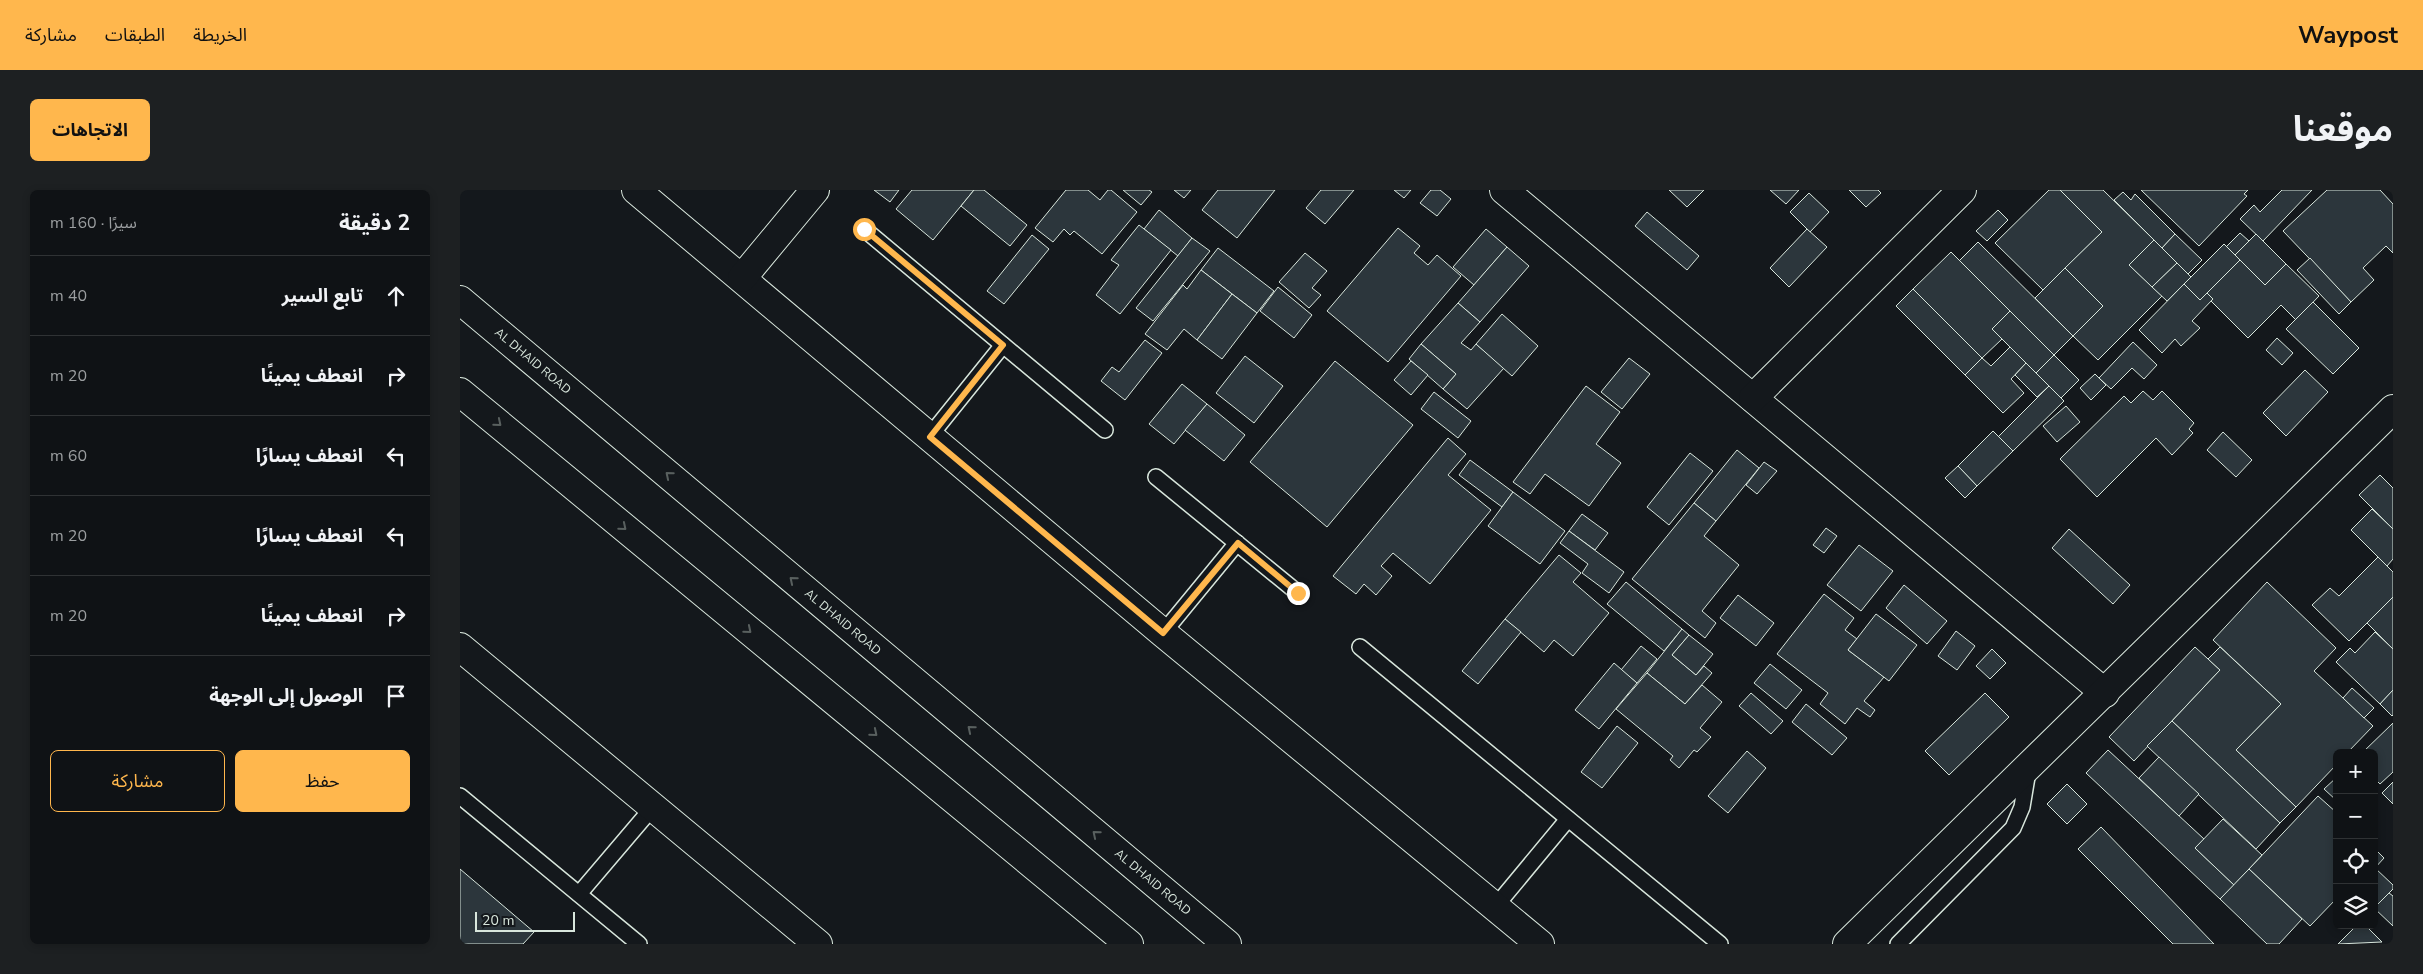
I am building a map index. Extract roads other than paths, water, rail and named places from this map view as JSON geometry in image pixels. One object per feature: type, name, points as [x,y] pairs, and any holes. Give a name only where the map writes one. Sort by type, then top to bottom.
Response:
[{"type":"main road","points":[[636,190],[1163,633],[1540,944]]},
{"type":"main road","points":[[742,278],[815,190]]},
{"type":"main road","points":[[1504,190],[2105,693]]},
{"type":"main road","points":[[1753,398],[1962,190]]},
{"type":"main road","name":"AL DHAID ROAD","points":[[460,300],[1227,944]]},
{"type":"main road","points":[[460,392],[1129,944]]},
{"type":"main road","points":[[1847,944],[2393,409]]},
{"type":"main road","points":[[460,647],[818,944]]},
{"type":"lane","points":[[864,229],[1105,430]]},
{"type":"lane","points":[[930,437],[1003,345]]},
{"type":"lane","points":[[1156,477],[1298,593]]},
{"type":"lane","points":[[1163,633],[1238,543]]},
{"type":"lane","points":[[1360,647],[1720,944]]},
{"type":"lane","points":[[1898,944],[2013,828],[2022,807],[2028,768]]},
{"type":"lane","points":[[460,796],[639,944]]},
{"type":"lane","points":[[579,894],[653,807]]},
{"type":"lane","points":[[1495,907],[1568,819]]}]
